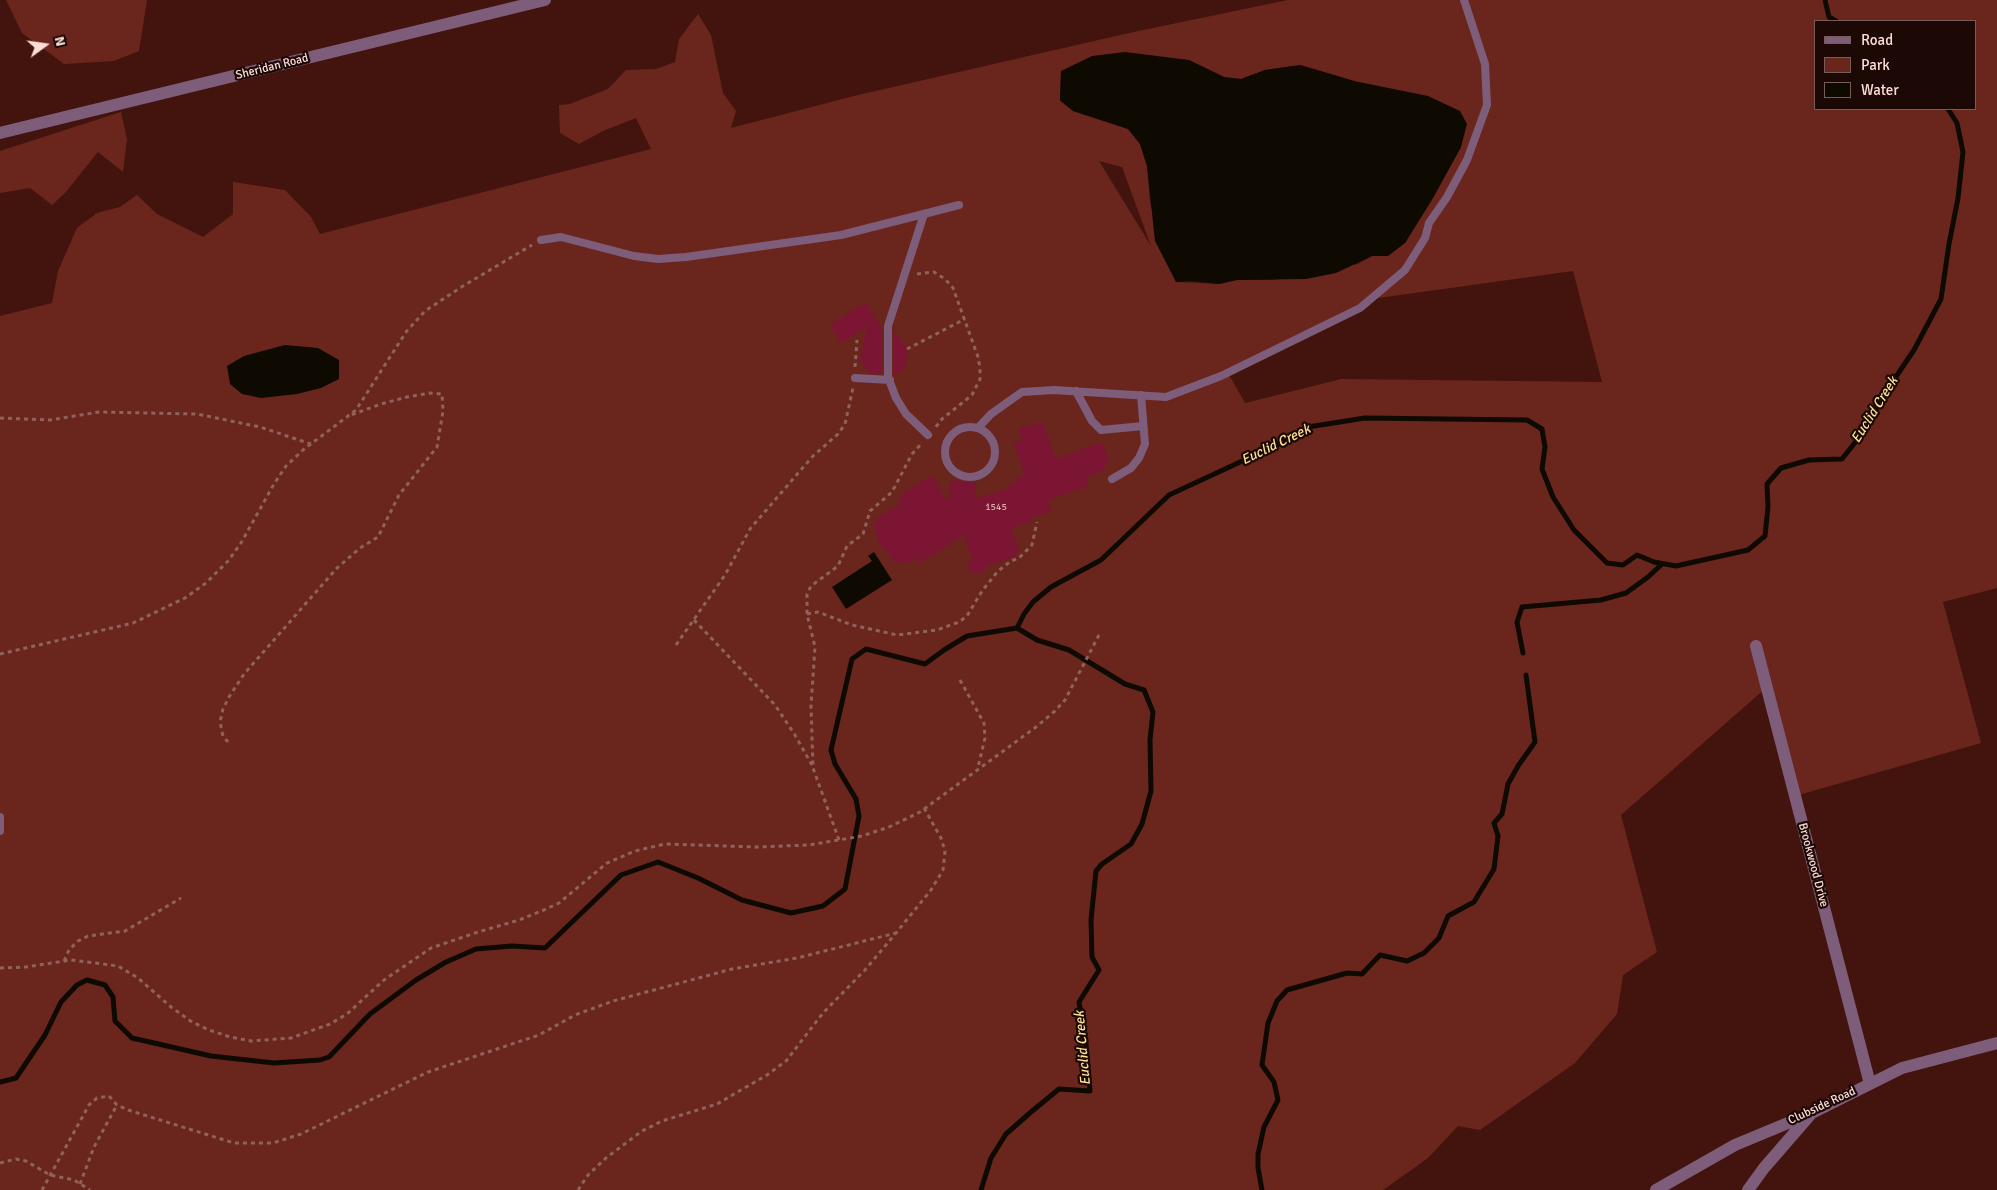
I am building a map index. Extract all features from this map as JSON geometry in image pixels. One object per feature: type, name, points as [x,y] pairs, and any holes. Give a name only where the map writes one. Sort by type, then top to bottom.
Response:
[{"type":"street","name":"Sheridan Road","points":[[0,133],[545,0]]},
{"type":"street","name":"Brookwood Drive","points":[[1756,646],[1870,1084]]},
{"type":"street","name":"Clubside Road","points":[[1656,1190],[1735,1145],[1812,1113],[1902,1068],[1997,1043]]},
{"type":"street","points":[[1748,1190],[1764,1168],[1812,1113]]},
{"type":"lane","points":[[978,428],[991,414],[1022,392],[1054,390],[1166,397],[1221,376],[1360,308],[1405,270],[1425,238],[1429,223],[1447,197],[1467,160],[1487,105],[1485,64],[1464,0]]},
{"type":"lane","points":[[542,240],[561,237],[634,256],[658,259],[686,257],[841,235],[959,205]]},
{"type":"lane","points":[[924,214],[888,326],[890,380],[896,398],[906,414],[928,435]]},
{"type":"lane","points":[[855,378],[890,380]]},
{"type":"lane","points":[[1076,391],[1092,421],[1101,430],[1143,426]]},
{"type":"lane","points":[[1112,479],[1131,468],[1139,458],[1145,444],[1141,395]]},
{"type":"lane","points":[[964,427],[978,428],[988,434],[993,441],[994,458],[986,472],[970,477],[962,476],[949,467],[945,459],[946,443],[956,430],[964,427]]},
{"type":"lane","points":[[0,817],[0,831]]},
{"type":"path","points":[[0,654],[134,623],[185,598],[206,583],[228,561],[241,543],[286,466],[311,444],[356,410],[406,332],[425,311],[463,286],[542,240]]},
{"type":"path","points":[[813,768],[812,706],[815,647],[808,614],[807,594],[811,586],[838,566],[847,546],[863,534],[870,511],[892,492],[912,454],[942,419],[972,396],[980,379],[978,356],[953,288],[946,279],[934,272],[925,272],[904,278]]},
{"type":"path","points":[[906,349],[965,319]]},
{"type":"path","points":[[676,645],[725,575],[750,529],[812,457],[838,434],[845,424],[855,378],[857,340]]},
{"type":"path","points":[[228,742],[223,736],[220,722],[223,709],[244,674],[336,568],[378,536],[399,495],[437,447],[443,411],[442,394],[430,393],[407,397],[348,416]]},
{"type":"path","points":[[0,418],[50,420],[99,412],[197,414],[260,427],[311,444]]},
{"type":"path","points":[[808,614],[818,612],[852,625],[897,634],[937,630],[958,622],[967,616],[982,591],[998,571],[1011,561],[1020,558],[1032,545],[1037,522]]},
{"type":"path","points":[[694,620],[775,705],[795,735],[813,768],[839,840]]},
{"type":"path","points":[[0,968],[26,967],[64,961],[96,962],[118,966],[138,978],[171,1007],[192,1022],[209,1030],[230,1037],[251,1040],[292,1038],[330,1024],[347,1014],[384,980],[431,948],[520,920],[559,903],[607,863],[628,853],[664,844],[758,847],[809,845],[862,836],[888,827],[924,808],[1036,727],[1054,711],[1065,700],[1099,635]]},
{"type":"path","points":[[960,680],[984,724],[985,738],[978,768]]},
{"type":"path","points":[[578,1190],[588,1176],[606,1158],[642,1131],[662,1121],[717,1104],[767,1075],[786,1060],[823,1013],[865,970],[896,933],[931,890],[943,870],[945,851],[942,838],[924,808]]},
{"type":"path","points":[[64,961],[69,950],[78,941],[88,936],[125,932],[181,898]]},
{"type":"path","points":[[42,1190],[89,1106],[96,1098],[109,1096],[117,1105],[128,1110],[234,1143],[273,1143],[301,1134],[428,1072],[539,1035],[575,1015],[613,1001],[732,969],[797,958],[896,933]]},
{"type":"path","points":[[80,1184],[94,1147],[117,1105]]},
{"type":"path","points":[[0,1163],[16,1159],[26,1161],[50,1175],[74,1180],[90,1190]]},
{"type":"green space","points":[[6,0],[147,0],[139,51],[114,61],[64,64],[22,33]]},
{"type":"green space","points":[[1288,0],[1997,0],[1997,588],[1943,602],[1981,743],[1795,796],[1766,688],[1621,815],[1657,952],[1623,975],[1617,1014],[1575,1063],[1480,1130],[1458,1126],[1428,1158],[1383,1190],[0,1190],[0,316],[52,303],[58,271],[77,228],[97,213],[120,207],[137,195],[157,214],[203,237],[233,214],[233,182],[285,190],[311,217],[320,234],[651,149],[636,118],[603,131],[579,144],[560,133],[559,105],[570,104],[608,89],[626,70],[656,69],[675,62],[679,39],[698,14],[711,35],[723,93],[736,111],[731,128],[854,96],[1129,33]],"holes":[[[1189,60],[1224,77],[1241,79],[1265,70],[1301,65],[1354,81],[1461,147],[1433,198],[1405,243],[1388,255],[1372,256],[1358,264],[1273,280],[1237,280],[1219,284],[1176,282],[1150,203],[1147,166],[1140,144],[1128,129],[1073,111],[1060,101],[1061,71]],[[1099,161],[1122,167],[1151,246]],[[1573,271],[1602,382],[1341,379],[1245,403],[1228,373],[1371,299]]]},
{"type":"green space","points":[[121,112],[127,139],[123,172],[98,152],[65,193],[52,205],[30,188],[0,193],[0,151]]},
{"type":"water","points":[[1125,52],[1189,60],[1224,77],[1241,79],[1265,70],[1300,65],[1354,81],[1428,96],[1460,111],[1467,124],[1461,147],[1433,198],[1405,243],[1388,256],[1372,256],[1336,273],[1306,279],[1237,280],[1219,284],[1191,281],[1176,282],[1155,241],[1147,166],[1140,144],[1128,129],[1073,111],[1060,100],[1061,71],[1092,56]]},
{"type":"water","points":[[285,345],[318,348],[339,360],[339,379],[321,388],[297,394],[261,398],[242,394],[230,384],[227,366],[244,356]]},
{"type":"water","points":[[874,552],[892,580],[846,609],[832,587],[872,561],[868,556]]},
{"type":"building","points":[[866,302],[882,329],[882,374],[869,373],[860,360],[867,327],[841,343],[830,325]]},
{"type":"building","points":[[894,334],[898,335],[908,351],[904,368],[894,375]]},
{"type":"building","points":[[1042,421],[1056,459],[1102,442],[1110,463],[1104,465],[1105,471],[1086,477],[1089,486],[1048,500],[1051,510],[1030,519],[1031,522],[1012,528],[1019,550],[1016,551],[1018,556],[988,565],[984,572],[977,574],[970,572],[968,563],[972,557],[964,535],[920,563],[916,557],[907,563],[894,562],[877,539],[875,532],[876,519],[899,505],[901,494],[932,476],[948,502],[951,480],[976,483],[974,499],[1009,488],[1010,484],[1018,481],[1017,478],[1025,475],[1014,443],[1022,440],[1019,429]]},
{"type":"waterway","name":"Euclid Creek","points":[[1825,0],[1829,17],[1834,20]]},
{"type":"waterway","name":"Euclid Creek","points":[[981,1190],[991,1158],[1006,1134],[1059,1089],[1090,1091],[1086,1044],[1079,1002],[1099,970],[1092,957],[1091,920],[1096,871],[1102,864],[1131,844],[1142,824],[1151,791],[1150,740],[1153,712],[1144,690],[1125,684],[1069,650],[1037,640],[1017,628],[1033,602],[1051,587],[1101,560],[1169,495],[1294,437],[1308,427],[1365,418],[1527,420],[1542,429],[1545,447],[1542,469],[1553,497],[1574,530],[1607,563],[1623,565],[1637,555],[1654,562],[1676,566],[1748,550],[1765,536],[1768,507],[1767,484],[1781,468],[1809,460],[1842,459],[1861,435],[1885,393],[1914,350],[1941,299],[1958,198],[1963,152],[1957,123],[1949,110]]},
{"type":"waterway","points":[[1523,653],[1517,622],[1522,607],[1601,600],[1626,593],[1662,564]]},
{"type":"waterway","points":[[0,1082],[16,1078],[45,1035],[61,1002],[77,985],[87,980],[105,985],[113,997],[115,1021],[132,1038],[211,1056],[274,1063],[320,1060],[329,1057],[370,1014],[416,980],[446,962],[476,949],[512,946],[545,948],[621,875],[658,862],[698,878],[742,900],[791,913],[823,906],[845,889],[859,816],[856,799],[835,764],[831,750],[852,659],[866,649],[925,664],[967,636],[1017,628]]},
{"type":"waterway","points":[[1262,1190],[1258,1168],[1258,1154],[1264,1127],[1278,1100],[1274,1082],[1262,1065],[1268,1023],[1277,1001],[1287,990],[1347,973],[1362,974],[1380,955],[1407,961],[1424,953],[1439,938],[1448,916],[1474,902],[1494,869],[1498,836],[1494,823],[1502,814],[1508,784],[1535,742],[1526,675]]}]
